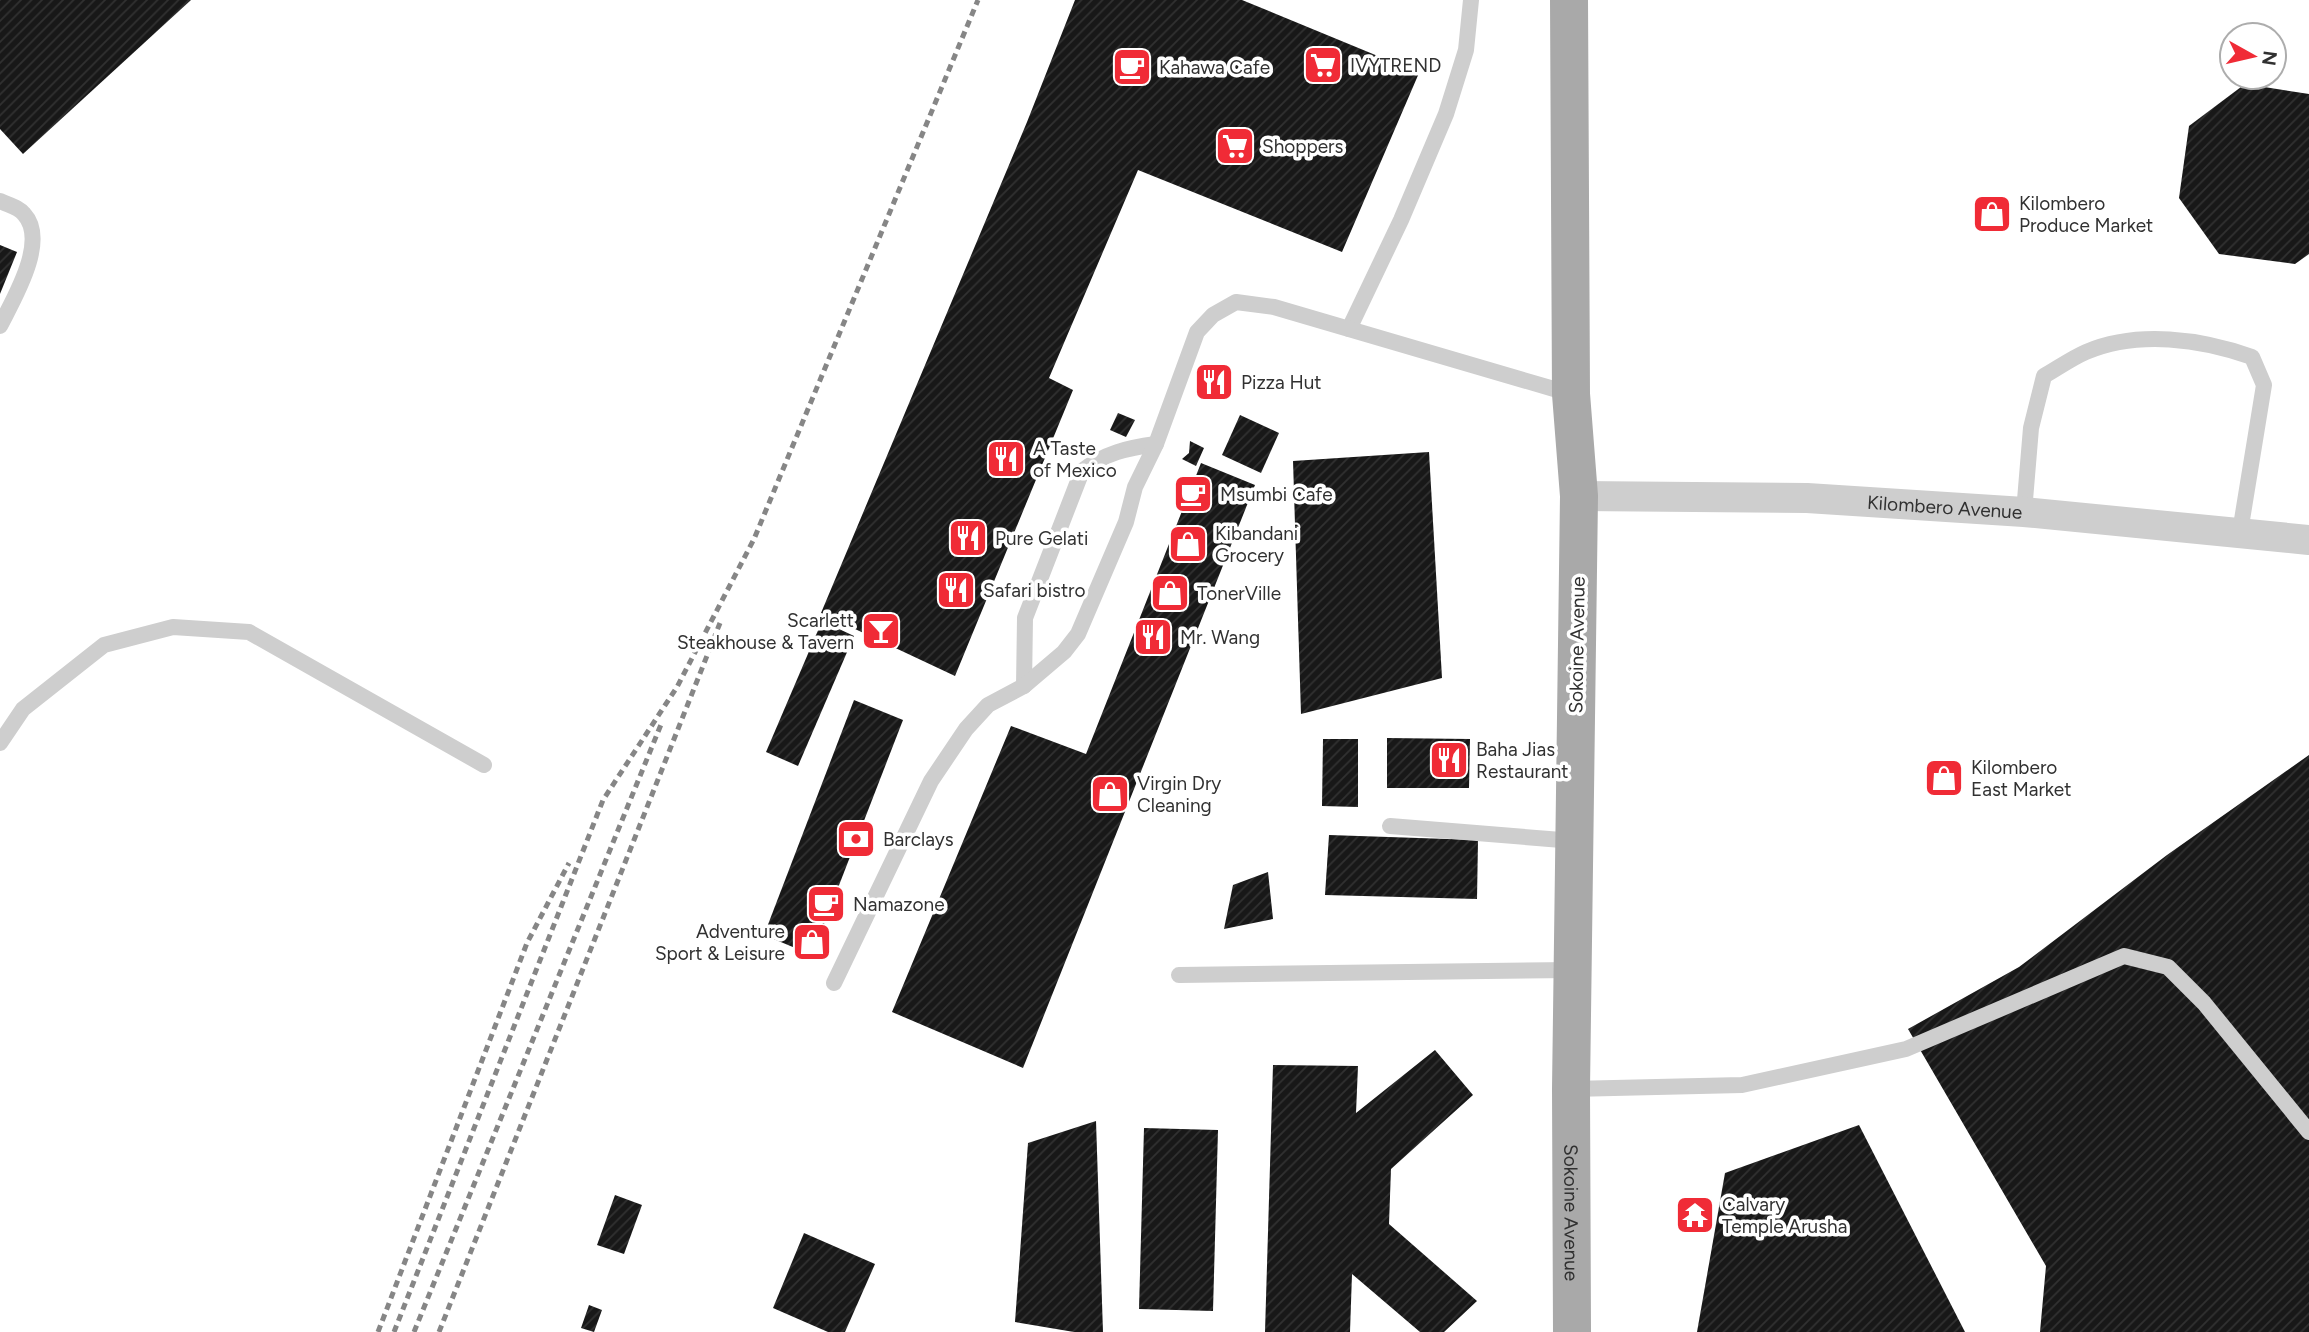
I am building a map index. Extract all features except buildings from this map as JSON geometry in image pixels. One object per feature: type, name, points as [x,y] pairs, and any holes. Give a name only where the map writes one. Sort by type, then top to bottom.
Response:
[{"type":"main road","name":"Sokoine Avenue","points":[[1569,0],[1571,394],[1578,496],[1571,1089],[1572,1332]]},
{"type":"street","name":"Kilombero Avenue","points":[[1578,496],[1807,498],[2024,512],[2309,540]]},
{"type":"lane","points":[[1349,329],[1401,220],[1446,114],[1466,50],[1471,0]]},
{"type":"lane","points":[[0,201],[22,211],[29,219],[33,236],[26,276],[0,326]]},
{"type":"lane","points":[[834,983],[931,781],[966,729],[988,705],[1024,686],[1064,652],[1078,634],[1126,522],[1135,487],[1156,444],[1197,332],[1213,315],[1236,302],[1274,306],[1571,394]]},
{"type":"lane","points":[[2024,512],[2031,428],[2044,376],[2087,351],[2129,341],[2185,340],[2222,346],[2252,357],[2264,385],[2240,532]]},
{"type":"lane","points":[[1024,686],[1025,618],[1082,471],[1099,457],[1126,448],[1156,444]]},
{"type":"lane","points":[[0,743],[23,709],[104,645],[173,627],[249,632],[484,765]]},
{"type":"lane","points":[[1390,826],[1574,841]]},
{"type":"lane","points":[[1571,1089],[1742,1085],[1906,1049],[2124,956],[2168,967],[2204,1003],[2309,1132]]},
{"type":"lane","points":[[1179,975],[1573,970]]},
{"type":"railway","points":[[394,1332],[603,800],[677,687],[754,539],[978,0]]},
{"type":"railway","points":[[439,1332],[720,623]]},
{"type":"railway","points":[[414,1332],[662,722]]},
{"type":"railway","points":[[378,1332],[527,943],[569,863]]},
{"type":"place","name":"IVYTREND","points":[[1323,65]]},
{"type":"place","name":"Kahawa Cafe","points":[[1132,67]]},
{"type":"place","name":"Shoppers","points":[[1235,146]]},
{"type":"place","name":"Kilombero Produce Market","points":[[1992,214]]},
{"type":"place","name":"Pizza Hut","points":[[1214,382]]},
{"type":"place","name":"A Taste of Mexico","points":[[1006,459]]},
{"type":"place","name":"Msumbi Cafe","points":[[1193,494]]},
{"type":"place","name":"Pure Gelati","points":[[968,538]]},
{"type":"place","name":"Kibandani Grocery","points":[[1188,544]]},
{"type":"place","name":"Safari bistro","points":[[956,590]]},
{"type":"place","name":"TonerVille","points":[[1170,593]]},
{"type":"place","name":"Scarlett Steakhouse & Tavern","points":[[881,631]]},
{"type":"place","name":"Mr. Wang","points":[[1153,637]]},
{"type":"place","name":"Baha Jias Restaurant","points":[[1449,760]]},
{"type":"place","name":"Kilombero East Market","points":[[1944,778]]},
{"type":"place","name":"Virgin Dry Cleaning","points":[[1110,794]]},
{"type":"place","name":"Barclays","points":[[856,839]]},
{"type":"place","name":"Namazone","points":[[826,904]]},
{"type":"place","name":"Adventure Sport & Leisure","points":[[812,942]]},
{"type":"place","name":"Calvary Temple Arusha","points":[[1695,1215]]}]
